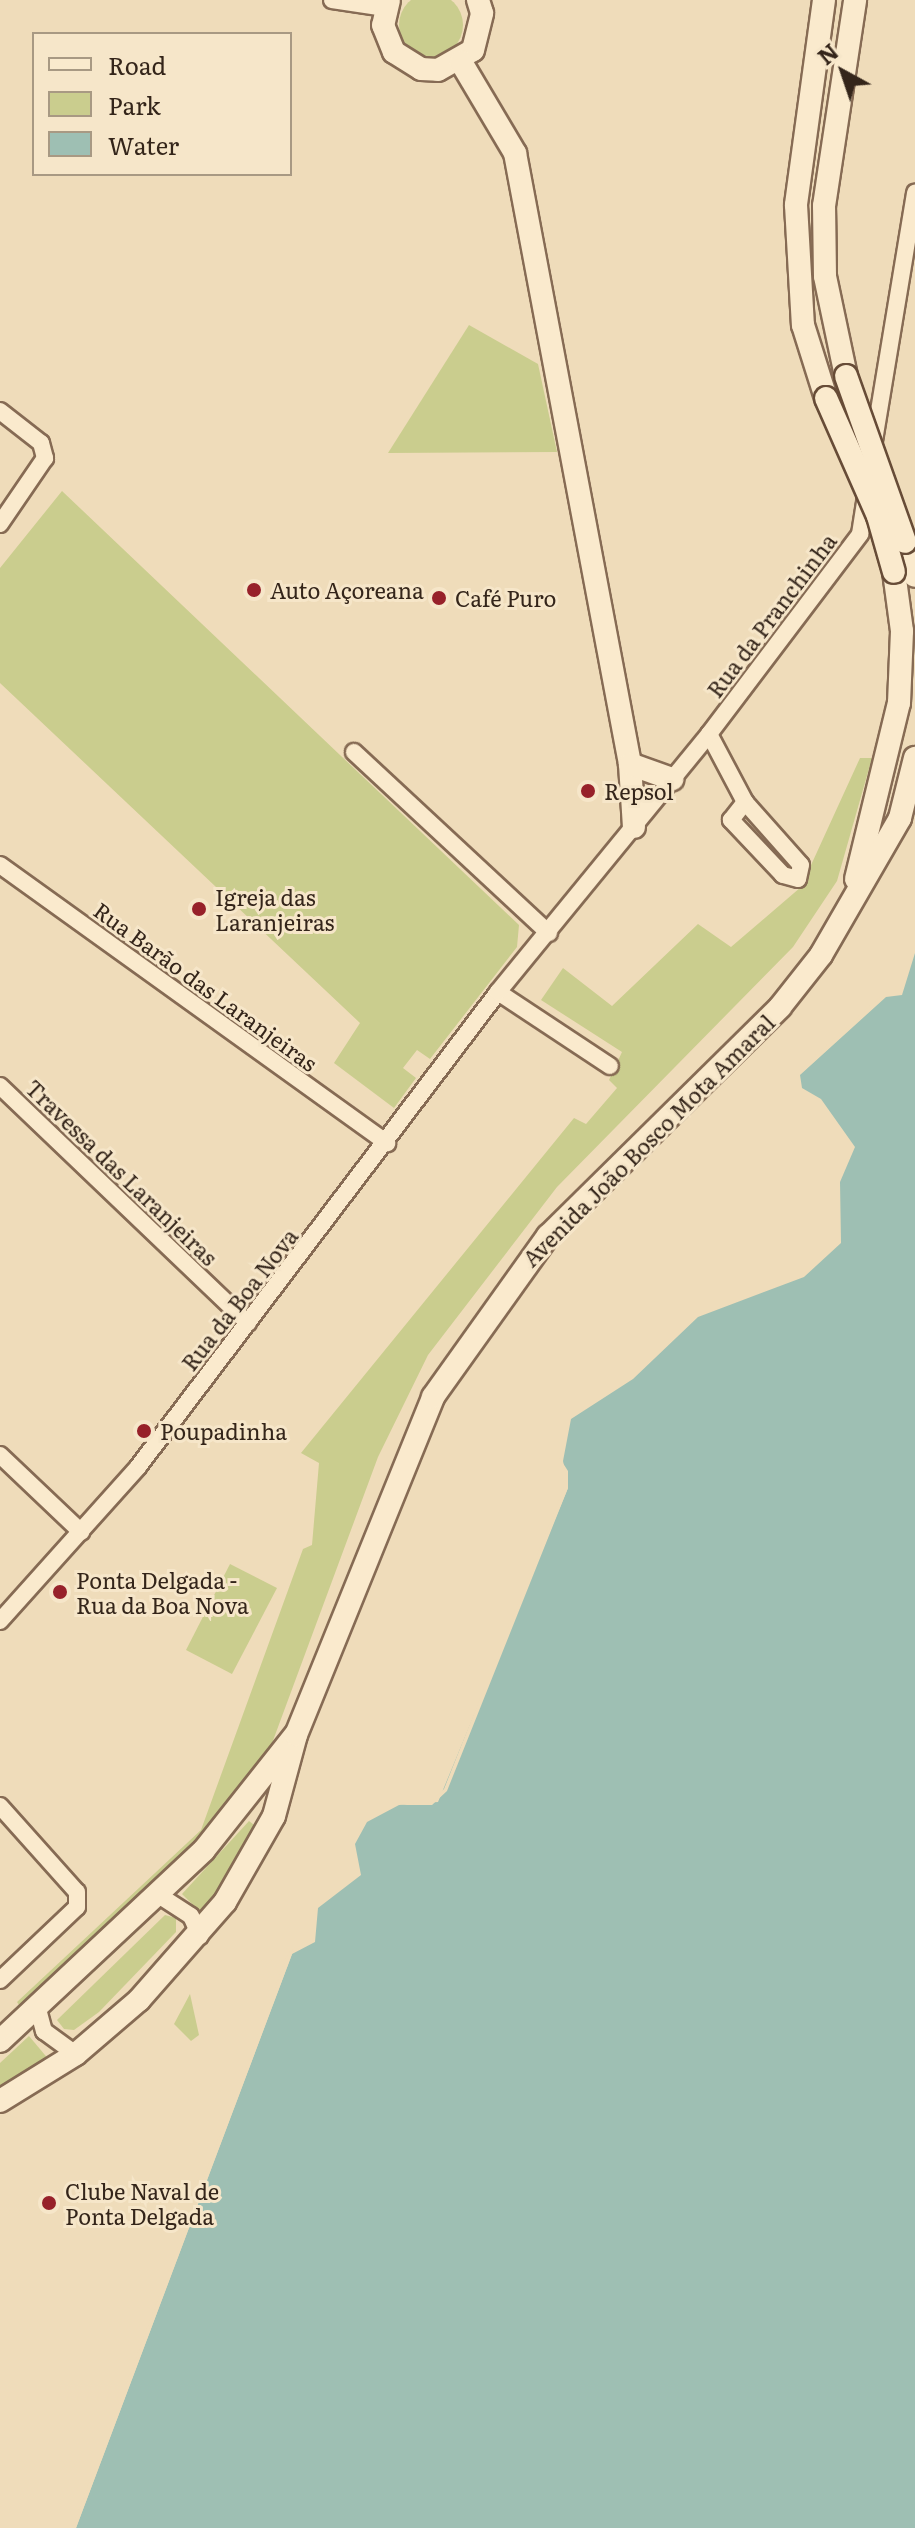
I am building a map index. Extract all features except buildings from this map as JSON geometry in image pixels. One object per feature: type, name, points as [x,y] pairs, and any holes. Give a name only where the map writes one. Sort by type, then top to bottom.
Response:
[{"type":"main road","points":[[387,4],[386,37],[405,62],[438,70],[461,62],[480,37],[478,0]]},
{"type":"main road","name":"Avenida João Bosco Mota Amaral","points":[[824,0],[796,205],[803,325],[826,398],[904,574]]},
{"type":"main road","name":"Avenida João Bosco Mota Amaral","points":[[852,899],[899,703],[905,542],[846,376],[825,276],[824,206],[855,0]]},
{"type":"main road","points":[[461,62],[515,153],[630,764],[634,827]]},
{"type":"main road","name":"Avenida João Bosco Mota Amaral","points":[[0,2101],[76,2054],[200,1936],[274,1816],[296,1735],[402,1461],[473,1332],[548,1236],[780,1007],[852,899],[900,818],[915,758]]},
{"type":"main road","points":[[630,764],[672,779]]},
{"type":"main road","name":"Avenida João Bosco Mota Amaral","points":[[0,2041],[38,2009],[233,1818],[296,1735]]},
{"type":"street","points":[[332,0],[387,4]]},
{"type":"street","name":"Rua da Pranchinha","points":[[498,992],[709,734],[860,534],[915,192]]},
{"type":"street","points":[[0,411],[45,451],[0,524]]},
{"type":"street","points":[[709,734],[745,802],[801,865],[798,879],[783,875],[731,820],[745,802]]},
{"type":"street","points":[[354,752],[549,933]]},
{"type":"street","points":[[900,818],[915,795]]},
{"type":"street","name":"Rua Barão das Laranjeiras","points":[[0,865],[387,1143]]},
{"type":"street","points":[[498,992],[610,1066]]},
{"type":"street","name":"Rua da Boa Nova","points":[[0,1621],[81,1532],[248,1323],[387,1143],[498,992]]},
{"type":"street","name":"Travessa das Laranjeiras","points":[[0,1086],[248,1323]]},
{"type":"street","points":[[0,1455],[81,1532]]},
{"type":"street","points":[[0,1806],[77,1892],[67,1920],[0,1980]]},
{"type":"street","points":[[157,1894],[191,1916],[200,1936]]},
{"type":"street","points":[[38,2009],[44,2031],[76,2054]]},
{"type":"green space","points":[[412,-1],[450,-1],[463,19],[463,31],[458,43],[449,52],[437,57],[425,57],[413,52],[404,43],[399,31],[401,13]]},
{"type":"green space","points":[[469,325],[538,364],[557,452],[388,453]]},
{"type":"green space","points":[[62,491],[519,925],[517,947],[430,1059],[417,1050],[403,1068],[416,1078],[394,1108],[334,1063],[360,1023],[0,683],[0,568]]},
{"type":"green space","points":[[860,758],[872,758],[837,881],[793,947],[557,1187],[428,1355],[378,1457],[271,1746],[238,1801],[23,2011],[17,2002],[201,1830],[303,1549],[312,1545],[319,1463],[301,1453],[574,1118],[586,1124],[617,1088],[609,1080],[622,1052],[541,1000],[563,968],[612,1006],[698,924],[731,947],[801,887]]},
{"type":"green space","points":[[230,1564],[277,1588],[232,1674],[186,1650]]},
{"type":"green space","points":[[249,1821],[258,1828],[205,1917],[182,1894]]},
{"type":"green space","points":[[165,1915],[176,1918],[176,1932],[99,2012],[74,2030],[64,2029],[57,2020]]},
{"type":"green space","points":[[190,1994],[199,2035],[191,2041],[174,2024]]},
{"type":"green space","points":[[29,2036],[50,2061],[0,2089],[0,2063]]},
{"type":"water","points":[[915,953],[915,2528],[76,2528],[292,1954],[315,1942],[318,1908],[361,1875],[355,1844],[367,1822],[399,1805],[438,1802],[568,1488],[563,1461],[571,1419],[633,1379],[698,1317],[804,1277],[841,1243],[840,1182],[855,1147],[821,1099],[802,1088],[800,1075],[886,997],[902,995]]},
{"type":"pier","points":[[883,994],[885,997],[796,1078],[797,1072]]},
{"type":"pier","points":[[559,1457],[568,1471],[568,1488],[447,1791],[432,1805],[399,1805],[431,1801],[444,1789],[564,1487]]},
{"type":"pier","points":[[294,1949],[76,2528],[72,2528],[288,1953]]},
{"type":"place","name":"Auto Açoreana","points":[[254,590]]},
{"type":"place","name":"Café Puro","points":[[439,598]]},
{"type":"place","name":"Repsol","points":[[588,791]]},
{"type":"place","name":"Igreja das Laranjeiras","points":[[199,909]]},
{"type":"place","name":"Poupadinha","points":[[144,1431]]},
{"type":"place","name":"Ponta Delgada - Rua da Boa Nova","points":[[60,1592]]},
{"type":"place","name":"Clube Naval de Ponta Delgada","points":[[49,2203]]}]
